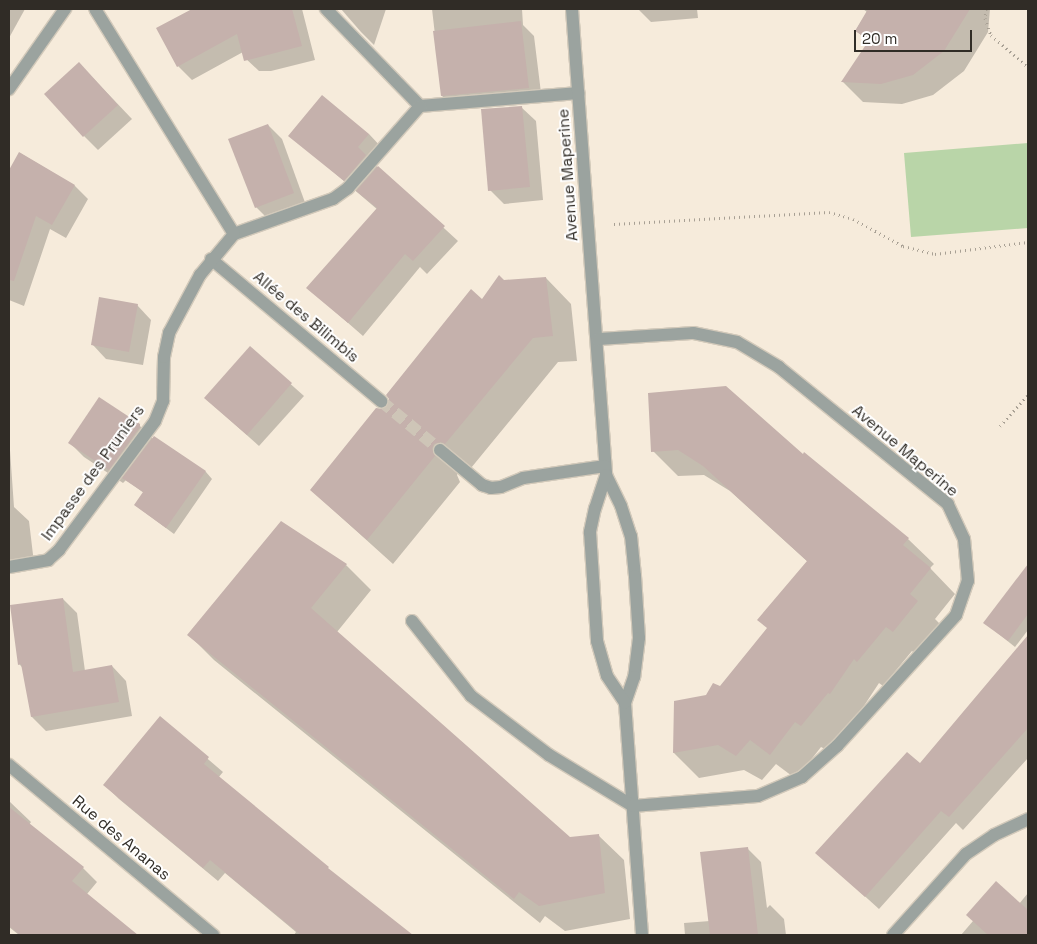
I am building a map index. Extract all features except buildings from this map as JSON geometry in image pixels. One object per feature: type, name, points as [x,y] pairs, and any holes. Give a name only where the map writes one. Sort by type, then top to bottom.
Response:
[{"type":"street","points":[[9,88],[66,9]]},
{"type":"street","points":[[96,9],[234,234]]},
{"type":"street","points":[[326,9],[420,106],[578,93]]},
{"type":"street","name":"Avenue Maperine","points":[[572,9],[606,470],[631,536],[635,576],[639,638],[634,677],[625,703],[642,935]]},
{"type":"street","name":"Impasse des Pruniers","points":[[9,567],[48,560],[59,550],[155,421],[163,401],[164,356],[169,333],[179,311],[211,259],[234,234],[333,199],[348,188],[420,106]]},
{"type":"street","name":"Allée des Bilimbis","points":[[211,259],[381,400]]},
{"type":"street","name":"Avenue Maperine","points":[[597,339],[693,333],[737,342],[779,367],[948,504],[964,539],[968,581],[956,616],[837,746],[802,777],[758,796],[633,806]]},
{"type":"street","points":[[440,450],[482,485],[490,488],[501,487],[522,478],[606,470]]},
{"type":"street","name":"Avenue Maperine","points":[[606,470],[590,532],[597,641],[607,676],[625,703]]},
{"type":"street","points":[[412,621],[471,696],[549,755],[633,806]]},
{"type":"street","name":"Rue des Ananas","points":[[9,765],[213,935]]},
{"type":"street","points":[[893,935],[966,854],[994,835],[1028,819]]},
{"type":"path","points":[[986,9],[985,18],[991,35],[1028,67]]},
{"type":"path","points":[[588,226],[829,212],[853,220],[903,246],[935,254],[1028,242]]},
{"type":"path","points":[[1000,426],[1028,395]]},
{"type":"green space","points":[[1028,143],[1028,228],[911,237],[904,153]]},
{"type":"tunnel","points":[[381,401],[440,450]]}]
